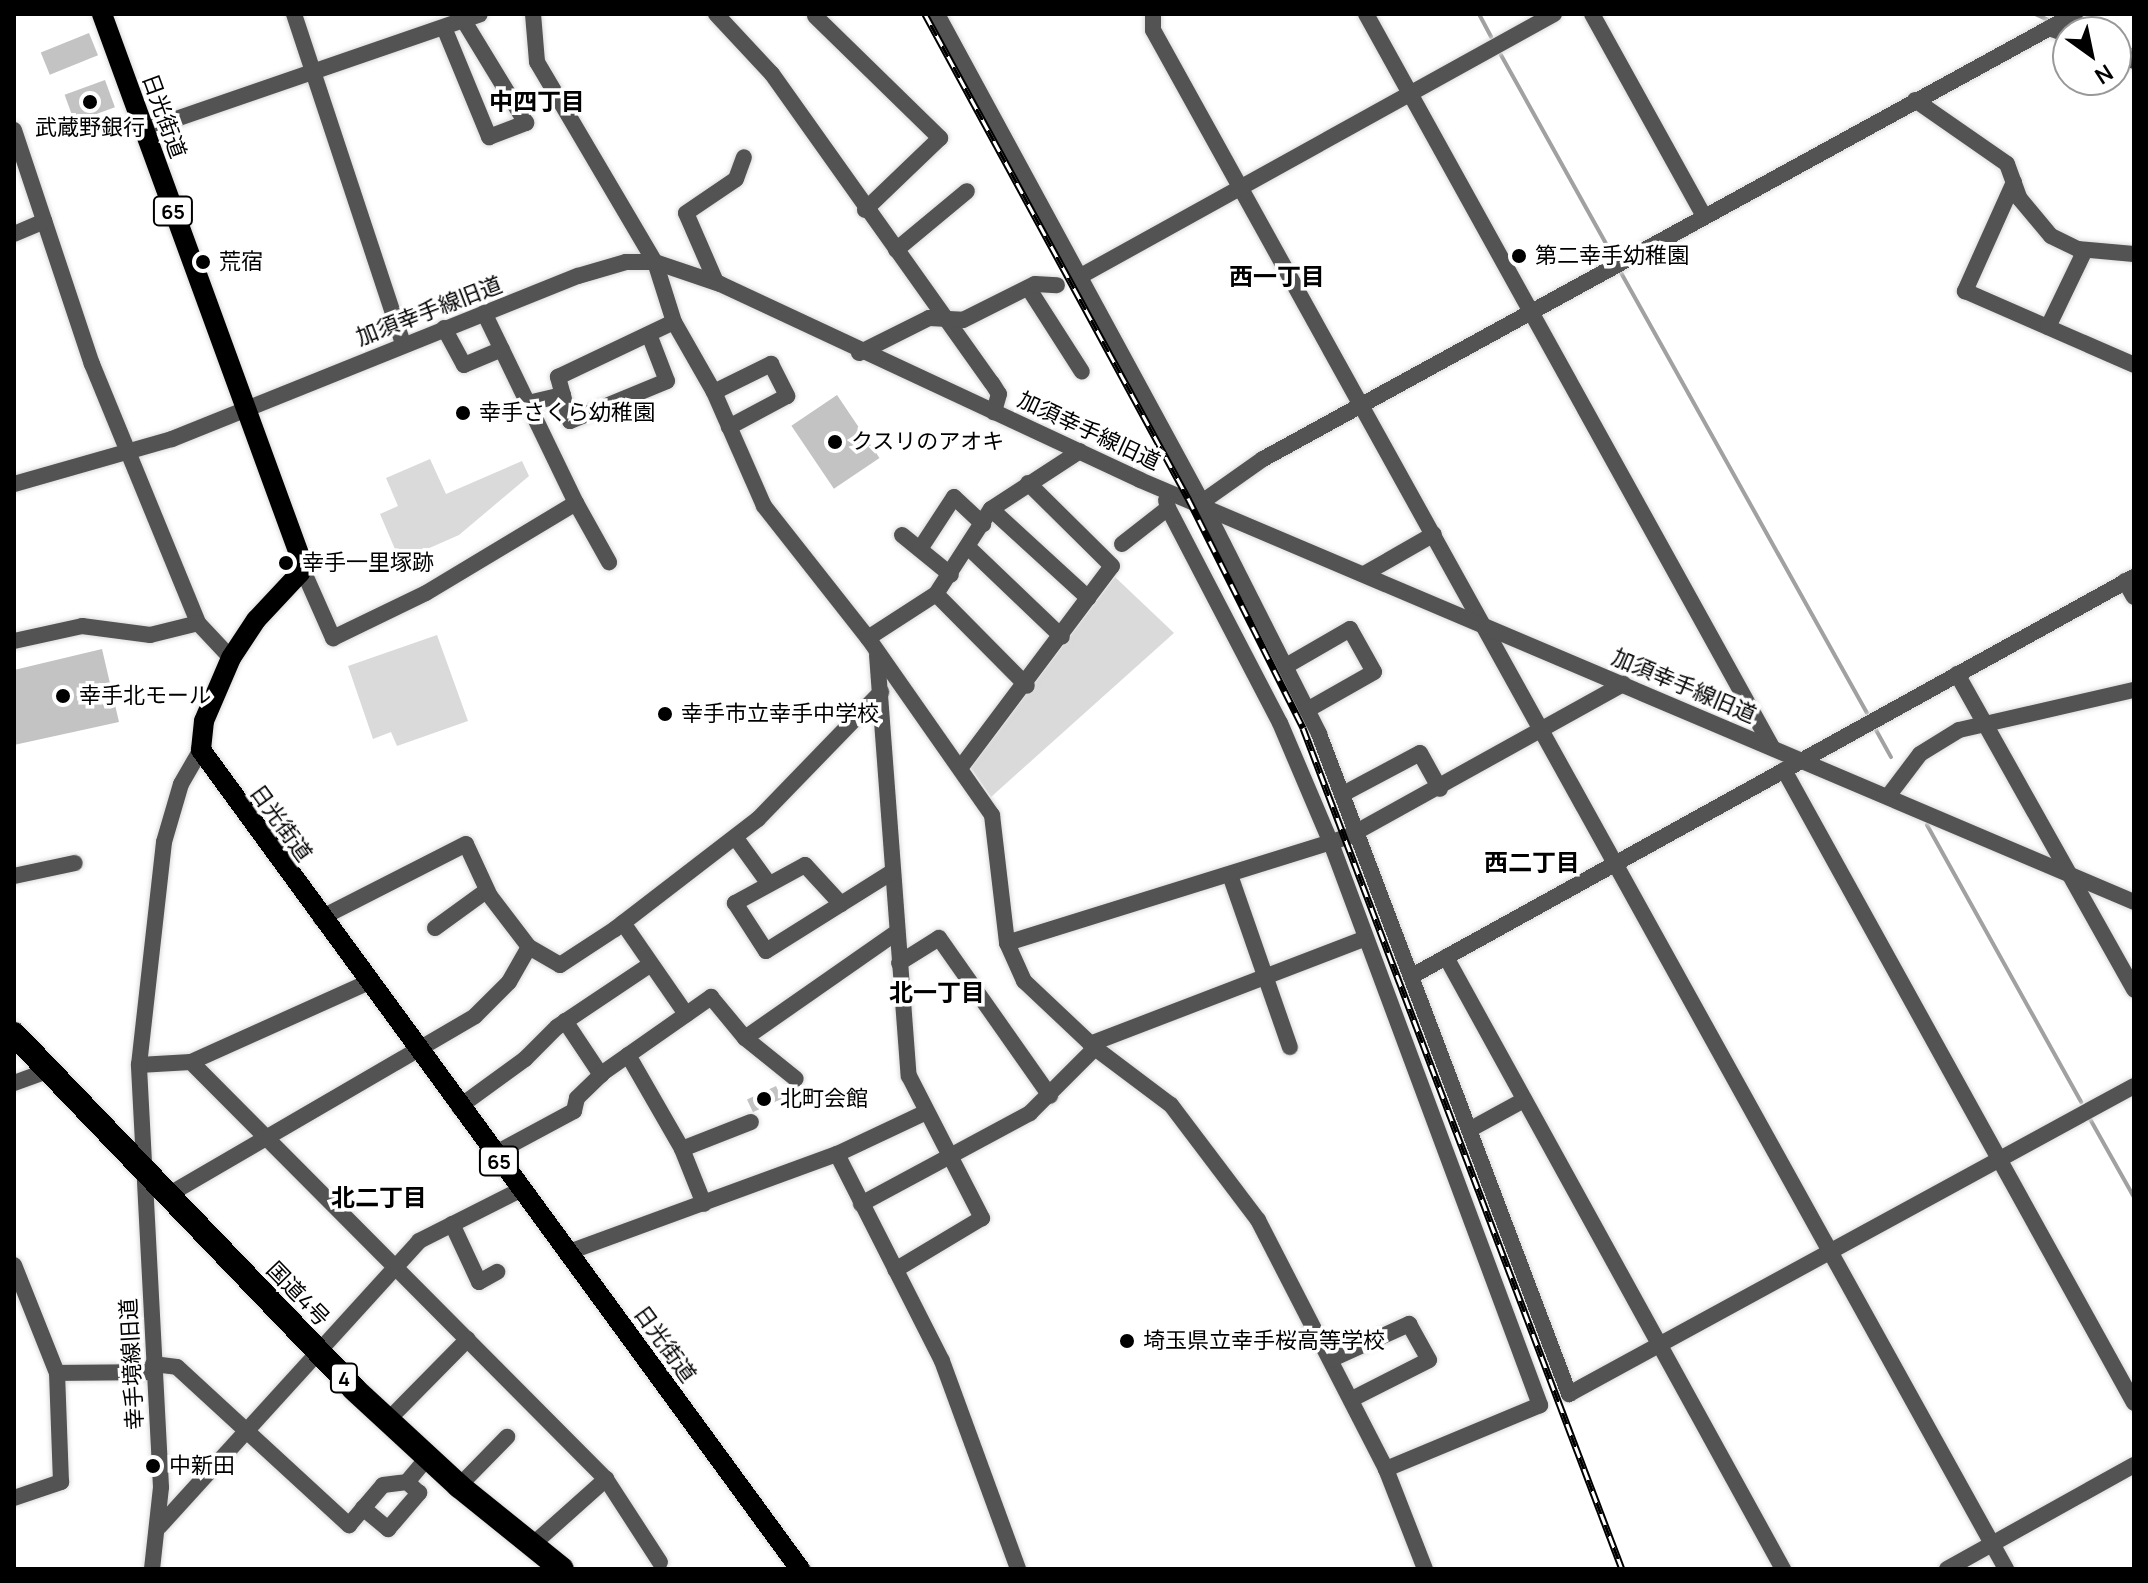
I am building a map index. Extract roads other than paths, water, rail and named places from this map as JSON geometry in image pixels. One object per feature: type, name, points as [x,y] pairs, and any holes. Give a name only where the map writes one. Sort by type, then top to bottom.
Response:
[{"type":"highway","name":"国道4号","points":[[14,1034],[320,1355],[387,1421],[459,1486],[562,1569]]},
{"type":"main road","name":"日光街道","points":[[102,14],[302,568]]},
{"type":"main road","points":[[201,750],[204,721],[231,658],[302,568]]},
{"type":"main road","name":"日光街道","points":[[201,750],[367,983],[569,1252],[800,1569]]},
{"type":"street","points":[[294,14],[403,343]]},
{"type":"street","points":[[144,130],[445,30],[480,14]]},
{"type":"street","points":[[533,14],[537,62],[655,262],[674,322],[714,392],[764,506],[868,638],[992,815],[1007,943],[1024,981],[1093,1046],[1185,1120],[1258,1220],[1386,1469],[1425,1569]]},
{"type":"street","points":[[716,14],[772,74],[940,316],[999,394],[994,412]]},
{"type":"street","points":[[937,14],[1202,502],[1307,710],[1359,832],[1569,1394],[1660,1348],[2134,1086]]},
{"type":"street","points":[[1153,14],[1153,30],[2006,1569]]},
{"type":"street","points":[[1366,14],[1772,747]]},
{"type":"street","points":[[1079,277],[1554,14]]},
{"type":"street","points":[[1592,14],[1703,214]]},
{"type":"street","points":[[815,16],[940,138],[865,210]]},
{"type":"street","points":[[445,30],[489,137],[526,123],[464,21]]},
{"type":"street","points":[[1202,502],[1263,459],[1703,214],[2052,27]]},
{"type":"street","points":[[1915,100],[2007,164],[2014,182],[2051,236],[2085,250],[2134,254]]},
{"type":"street","points":[[14,130],[92,364],[132,453],[198,623],[231,658]]},
{"type":"street","points":[[716,282],[686,213],[736,179],[744,157]]},
{"type":"street","points":[[2014,182],[1965,291],[2134,365]]},
{"type":"street","points":[[896,250],[967,191]]},
{"type":"street","points":[[14,234],[44,221]]},
{"type":"street","points":[[2048,327],[2085,250]]},
{"type":"street","name":"加須幸手線旧道","points":[[14,484],[132,453],[578,276],[626,262],[655,262],[716,282],[859,353],[1163,489],[1202,502],[1623,684],[1807,759],[2134,902]]},
{"type":"street","points":[[859,353],[940,316],[952,321],[975,317],[1029,289],[1057,285]]},
{"type":"street","points":[[1029,289],[1082,372]]},
{"type":"street","points":[[484,313],[576,503],[609,562]]},
{"type":"street","points":[[650,337],[667,381],[570,421],[558,377],[650,337],[674,322]]},
{"type":"street","points":[[444,328],[464,365],[502,349]]},
{"type":"street","points":[[714,392],[771,364],[787,396],[729,427]]},
{"type":"street","points":[[528,403],[563,395]]},
{"type":"street","points":[[868,638],[936,594],[970,549],[987,517],[1028,483],[1080,451]]},
{"type":"street","points":[[961,767],[1027,686],[1112,566],[1028,483]]},
{"type":"street","points":[[1163,489],[1168,508],[1280,723],[1331,843],[1364,939],[1540,1405],[1386,1469]]},
{"type":"street","points":[[920,549],[954,497],[987,517],[1088,598]]},
{"type":"street","points":[[302,568],[333,638],[426,593],[576,503]]},
{"type":"street","points":[[1122,544],[1168,508]]},
{"type":"street","points":[[1366,573],[1434,534]]},
{"type":"street","points":[[902,535],[951,575]]},
{"type":"street","points":[[970,549],[1062,637]]},
{"type":"street","points":[[1412,976],[2130,579],[2134,597]]},
{"type":"street","points":[[936,594],[1027,686]]},
{"type":"street","points":[[14,641],[82,626],[150,635],[198,623]]},
{"type":"street","points":[[1286,666],[1350,629],[1374,672],[1307,710]]},
{"type":"street","points":[[877,654],[909,1076],[924,1113],[982,1218],[895,1270]]},
{"type":"street","points":[[1957,674],[2134,990]]},
{"type":"street","points":[[1007,943],[1231,878],[1359,832],[1623,684]]},
{"type":"street","points":[[1889,795],[1930,746],[1983,722],[2134,690]]},
{"type":"street","points":[[321,918],[466,844],[486,891],[529,947],[560,965],[623,923],[735,837],[881,692]]},
{"type":"street","name":"幸手境線旧道","points":[[154,1562],[160,1526],[139,1065],[164,842],[181,784],[201,750]]},
{"type":"street","points":[[1343,794],[1420,753],[1440,789]]},
{"type":"street","points":[[1784,770],[2134,1403]]},
{"type":"street","points":[[735,837],[769,884]]},
{"type":"street","points":[[14,876],[75,863]]},
{"type":"street","points":[[841,904],[805,865],[735,903],[766,951],[841,904],[892,872]]},
{"type":"street","points":[[1231,878],[1290,1047]]},
{"type":"street","points":[[435,928],[486,891]]},
{"type":"street","points":[[623,923],[686,1014]]},
{"type":"street","points":[[745,1038],[897,932]]},
{"type":"street","points":[[899,963],[939,938],[1050,1096]]},
{"type":"street","points":[[861,1204],[949,1158],[1050,1096],[1093,1046],[1263,975],[1364,939]]},
{"type":"street","points":[[168,1195],[475,1016],[509,982],[529,947]]},
{"type":"street","points":[[1446,957],[1783,1569]]},
{"type":"street","points":[[459,1107],[565,1021],[651,964]]},
{"type":"street","points":[[139,1065],[191,1062],[367,983]]},
{"type":"street","points":[[494,1154],[574,1111],[577,1098],[601,1075],[711,997],[745,1038],[796,1079]]},
{"type":"street","points":[[565,1021],[601,1075]]},
{"type":"street","points":[[628,1055],[682,1149],[704,1204]]},
{"type":"street","points":[[191,1062],[606,1479],[660,1562]]},
{"type":"street","points":[[14,1083],[49,1070]]},
{"type":"street","points":[[1469,1130],[1524,1100]]},
{"type":"street","points":[[569,1252],[837,1154],[924,1113]]},
{"type":"street","points":[[682,1149],[751,1122]]},
{"type":"street","points":[[837,1154],[942,1361],[1018,1569]]},
{"type":"street","points":[[160,1526],[320,1355],[419,1241],[522,1189]]},
{"type":"street","points":[[452,1224],[479,1282],[497,1272]]},
{"type":"street","points":[[14,1265],[57,1373],[61,1482],[14,1498]]},
{"type":"street","points":[[1332,1359],[1409,1324],[1429,1360],[1352,1399]]},
{"type":"street","points":[[387,1421],[468,1339]]},
{"type":"street","points":[[57,1373],[177,1367],[349,1525],[383,1485],[407,1482],[427,1458]]},
{"type":"street","points":[[459,1486],[507,1437]]},
{"type":"street","points":[[1947,1569],[2134,1465]]},
{"type":"street","points":[[531,1546],[606,1479]]},
{"type":"street","points":[[363,1508],[388,1529],[419,1493],[407,1482]]},
{"type":"waterway","points":[[1479,14],[1491,37]]},
{"type":"waterway","points":[[2035,14],[2051,21]]},
{"type":"waterway","points":[[1501,55],[1611,253]]},
{"type":"waterway","points":[[1620,271],[1867,713]]},
{"type":"waterway","points":[[1876,730],[1891,757]]},
{"type":"waterway","points":[[1927,825],[2081,1102]]},
{"type":"waterway","points":[[2090,1119],[2134,1197]]},
{"type":"waterway","points":[[167,1569],[209,1569]]},
{"type":"railway","points":[[925,14],[1188,498],[1303,728],[1622,1569]]},
{"type":"place","name":"武蔵野銀行","points":[[90,102]]},
{"type":"place","name":"第二幸手幼稚園","points":[[1519,256]]},
{"type":"place","name":"荒宿","points":[[203,262]]},
{"type":"place","name":"幸手さくら幼稚園","points":[[463,413]]},
{"type":"place","name":"クスリのアオキ","points":[[835,442]]},
{"type":"place","name":"幸手一里塚跡","points":[[286,563]]},
{"type":"place","name":"幸手北モール","points":[[63,696]]},
{"type":"place","name":"幸手市立幸手中学校","points":[[665,714]]},
{"type":"place","name":"北町会館","points":[[764,1099]]},
{"type":"place","name":"埼玉県立幸手桜高等学校","points":[[1127,1341]]},
{"type":"place","name":"中新田","points":[[153,1466]]},
{"type":"district","name":"中四丁目","points":[[537,101]]},
{"type":"district","name":"西一丁目","points":[[1277,276]]},
{"type":"district","name":"西二丁目","points":[[1532,862]]},
{"type":"district","name":"北一丁目","points":[[937,992]]},
{"type":"district","name":"北二丁目","points":[[379,1197]]}]
